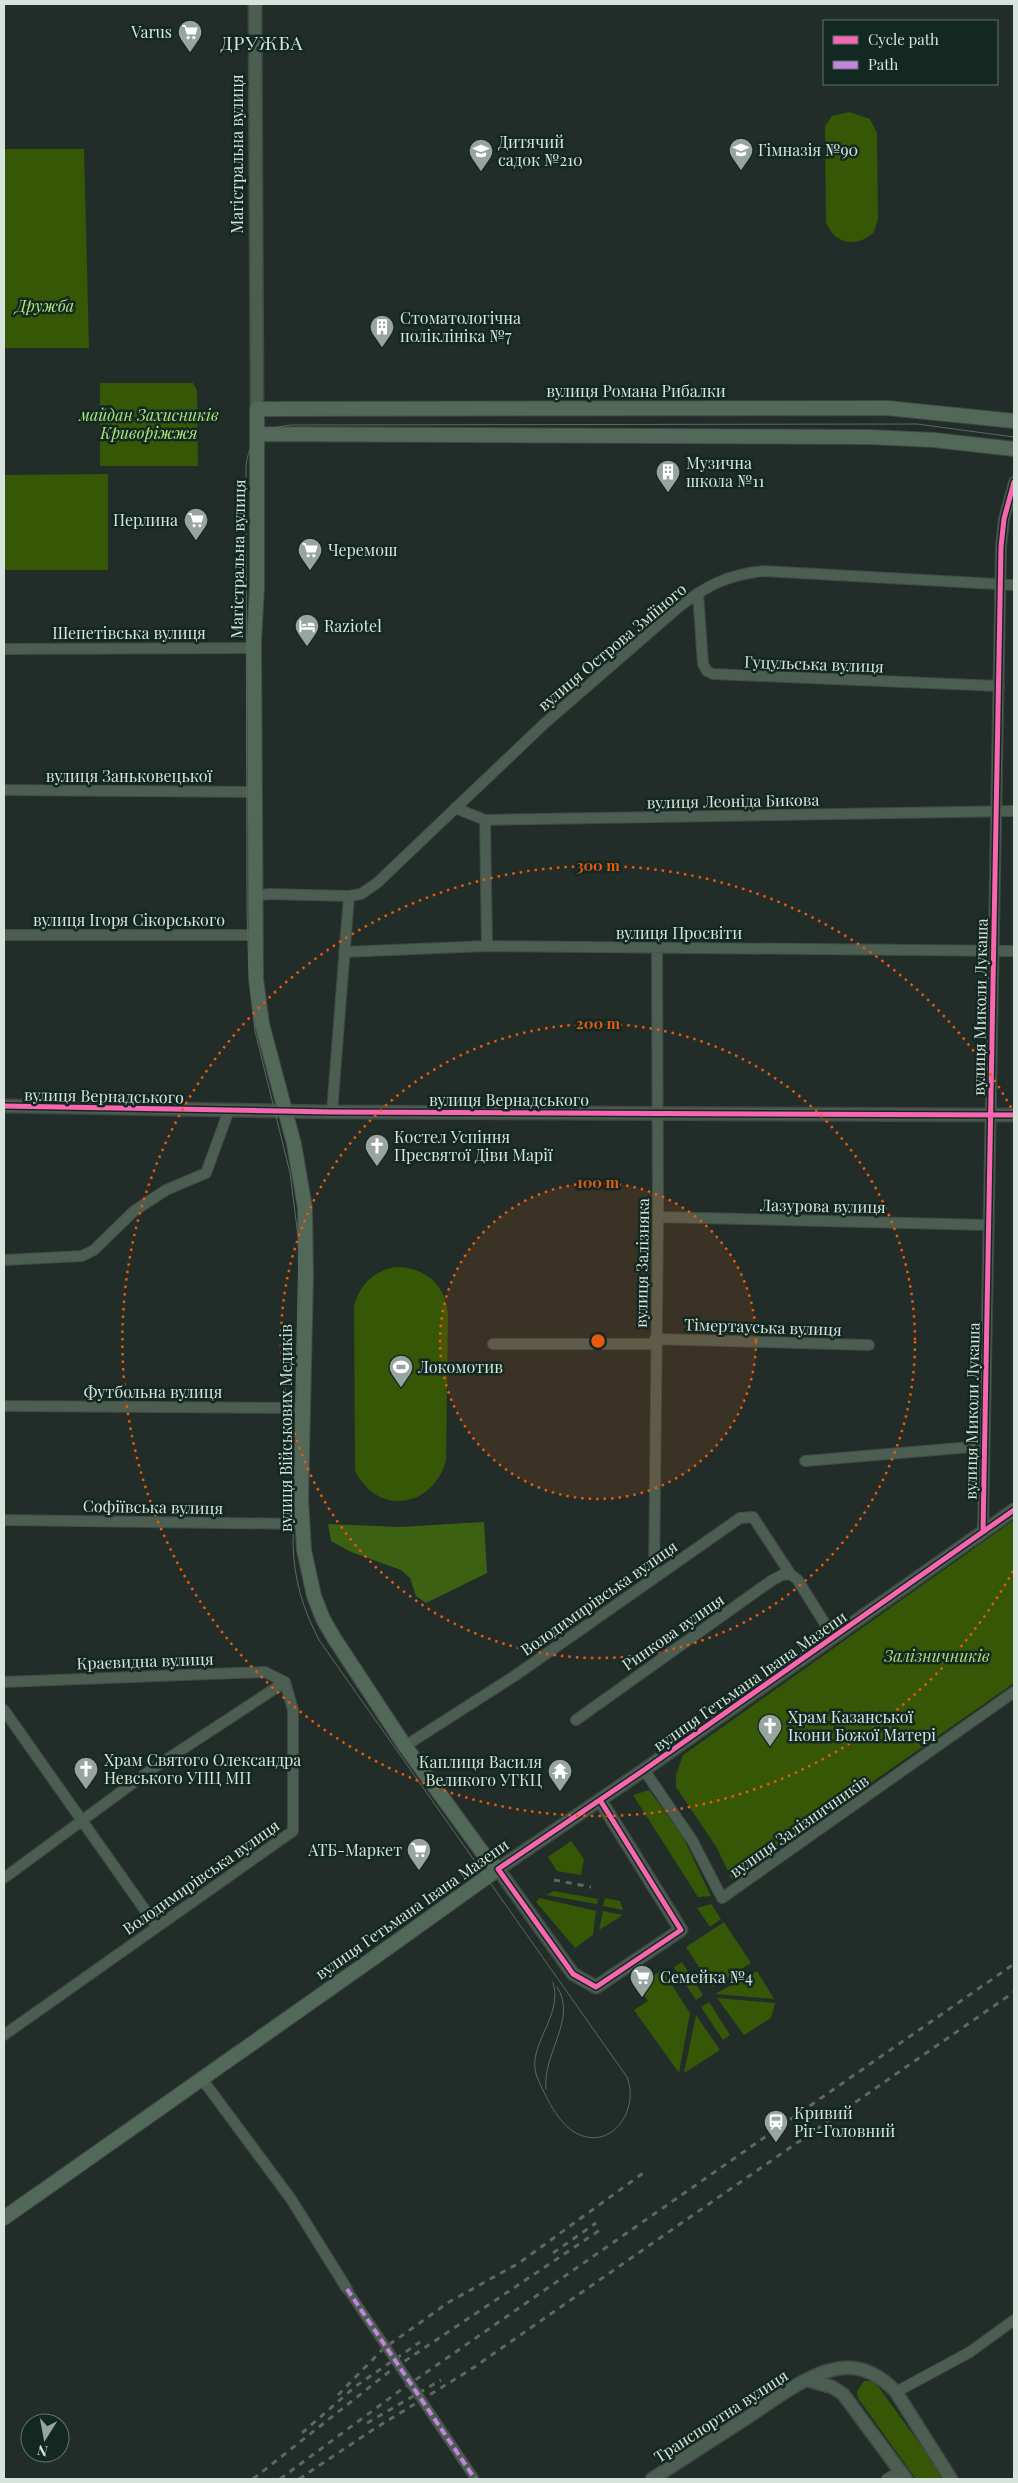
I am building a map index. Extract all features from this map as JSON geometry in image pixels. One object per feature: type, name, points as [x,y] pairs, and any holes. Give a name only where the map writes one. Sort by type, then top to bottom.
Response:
[{"type":"main road","name":"вулиця Романа Рибалки","points":[[256,409],[887,408],[1014,421]]},
{"type":"main road","name":"Магістральна вулиця","points":[[256,409],[257,587],[254,648],[255,935],[258,1002],[275,1078],[286,1111]]},
{"type":"main road","points":[[257,434],[869,437],[934,440],[1014,449]]},
{"type":"main road","name":"вулиця Військових Медиків","points":[[286,1111],[305,1208],[302,1524],[304,1550],[312,1587],[323,1619],[405,1746],[485,1856],[498,1868]]},
{"type":"main road","name":"вулиця Гетьмана Івана Мазепи","points":[[4,2218],[498,1868]]},
{"type":"street","name":"Магістральна вулиця","points":[[255,4],[256,409]]},
{"type":"street","name":"вулиця Миколи Лукаша","points":[[983,1532],[983,1446],[1002,584],[1004,519],[1014,482]]},
{"type":"street","name":"вулиця Острова Зміїного","points":[[349,896],[361,894],[377,883],[565,704],[698,593],[724,578],[763,571],[1014,585]]},
{"type":"street","name":"Гуцульська вулиця","points":[[698,593],[703,664],[707,671],[714,674],[1000,686]]},
{"type":"street","name":"Шепетівська вулиця","points":[[4,649],[254,648]]},
{"type":"street","name":"вулиця Заньковецької","points":[[4,790],[255,792]]},
{"type":"street","name":"вулиця Леоніда Бикова","points":[[455,808],[485,820],[1014,811]]},
{"type":"street","points":[[485,820],[486,946]]},
{"type":"street","points":[[255,896],[269,894],[349,896],[332,1112]]},
{"type":"street","name":"вулиця Ігоря Сікорського","points":[[4,934],[255,935]]},
{"type":"street","name":"вулиця Просвіти","points":[[344,952],[486,946],[1014,951]]},
{"type":"street","name":"вулиця Залізняка","points":[[654,1578],[655,1341],[658,1217],[657,948]]},
{"type":"street","name":"вулиця Вернадського","points":[[4,1106],[332,1112],[1014,1115]]},
{"type":"street","points":[[4,1260],[82,1256],[94,1250],[134,1211],[166,1190],[206,1172],[229,1110]]},
{"type":"street","name":"Лазурова вулиця","points":[[658,1217],[988,1225]]},
{"type":"street","name":"Тімертауська вулиця","points":[[493,1344],[655,1341],[869,1345]]},
{"type":"street","name":"Футбольна вулиця","points":[[4,1406],[303,1408]]},
{"type":"street","name":"вулиця Миколи Лукаша","points":[[805,1461],[983,1446]]},
{"type":"street","name":"вулиця Гетьмана Івана Мазепи","points":[[498,1868],[644,1770],[1014,1510]]},
{"type":"street","name":"Володимирівська вулиця","points":[[405,1746],[516,1674],[740,1518],[754,1517],[791,1575]]},
{"type":"street","name":"Софіївська вулиця","points":[[4,1520],[302,1524]]},
{"type":"street","name":"Ринкова вулиця","points":[[576,1720],[771,1581],[784,1574],[791,1575]]},
{"type":"street","points":[[791,1575],[797,1579],[834,1638]]},
{"type":"street","name":"Краєвидна вулиця","points":[[4,1682],[265,1672],[285,1682]]},
{"type":"street","points":[[4,1878],[152,1769],[285,1682]]},
{"type":"street","name":"Володимирівська вулиця","points":[[4,2035],[293,1830],[293,1710],[285,1682]]},
{"type":"street","name":"вулиця Залізничників","points":[[644,1770],[692,1840],[722,1898],[1014,1692]]},
{"type":"street","points":[[4,1710],[157,1927]]},
{"type":"street","points":[[498,1868],[573,1974],[596,1987],[681,1930],[600,1800]]},
{"type":"street","points":[[202,2079],[292,2199],[347,2289],[475,2479]]},
{"type":"street","points":[[896,2392],[970,2352],[1014,2320]]},
{"type":"street","name":"Транспортна вулиця","points":[[652,2479],[808,2380],[842,2368],[856,2368],[874,2374],[896,2392],[951,2479]]},
{"type":"street","name":"Транспортна вулиця","points":[[808,2380],[832,2387],[843,2394],[903,2475]]},
{"type":"street","points":[[887,2479],[903,2475]]},
{"type":"green space","points":[[849,112],[870,119],[877,133],[878,219],[874,232],[868,237],[854,242],[847,242],[835,236],[826,222],[825,126],[832,116]]},
{"type":"green space","name":"Дружба","points":[[4,149],[84,149],[89,348],[4,348]]},
{"type":"green space","name":"майдан Захисників Криворіжжя","points":[[100,383],[193,383],[197,390],[198,466],[100,466]]},
{"type":"green space","points":[[108,474],[108,570],[4,570],[4,475]]},
{"type":"green space","name":"Локомотив","points":[[395,1267],[416,1270],[432,1280],[443,1294],[448,1314],[446,1461],[439,1477],[429,1489],[417,1497],[403,1501],[389,1500],[376,1495],[364,1485],[355,1470],[354,1306],[360,1291],[374,1275]]},
{"type":"green space","name":"Залізничників","points":[[1014,1520],[1014,1683],[732,1880],[717,1848],[676,1787],[676,1775],[683,1755]]},
{"type":"green space","points":[[484,1522],[487,1573],[426,1603],[416,1596],[410,1578],[401,1570],[351,1552],[331,1541],[328,1524],[399,1527]]},
{"type":"green space","points":[[649,1790],[682,1835],[711,1896],[698,1897],[633,1795]]},
{"type":"green space","points":[[571,1841],[584,1859],[581,1875],[557,1871],[548,1857]]},
{"type":"green space","points":[[554,1891],[598,1899],[597,1904],[546,1895]]},
{"type":"green space","points":[[540,1898],[596,1911],[593,1935],[575,1948],[536,1902]]},
{"type":"green space","points":[[605,1898],[620,1901],[623,1910],[603,1906]]},
{"type":"green space","points":[[711,1904],[721,1919],[710,1927],[697,1908]]},
{"type":"green space","points":[[603,1911],[623,1915],[599,1930]]},
{"type":"green space","points":[[724,1922],[751,1963],[712,1987],[686,1947]]},
{"type":"green space","points":[[682,1962],[703,1995],[696,2000],[674,1967]]},
{"type":"green space","points":[[662,1970],[690,2013],[679,2073],[634,2010],[648,2001],[637,1986]]},
{"type":"green space","points":[[757,1971],[774,1999],[715,1994]]},
{"type":"green space","points":[[717,1998],[775,2003],[771,2018],[744,2035]]},
{"type":"green space","points":[[709,2002],[730,2035],[723,2040],[701,2007]]},
{"type":"green space","points":[[696,2015],[720,2050],[684,2073]]},
{"type":"green space","points":[[864,2381],[871,2381],[878,2386],[945,2479],[916,2479],[858,2398],[857,2391]]},
{"type":"tram line","points":[[553,1982],[555,1995],[553,2007],[536,2054],[537,2077],[553,2108],[569,2129],[589,2137],[601,2137],[611,2132],[620,2124],[626,2114],[630,2102],[630,2089],[627,2077],[319,1640],[308,1617],[297,1582],[293,1544],[299,1244],[290,1173],[255,1031],[249,972],[247,912],[246,465],[248,455],[251,447],[260,436],[281,426],[291,425],[917,424],[1014,437]]},
{"type":"tram line","points":[[546,2089],[546,2076],[562,2024],[564,2011],[557,1987]]},
{"type":"railway","points":[[554,1880],[591,1887]]},
{"type":"railway","points":[[280,2479],[398,2392],[1014,1964]]},
{"type":"railway","points":[[299,2479],[374,2429],[470,2370],[1014,1992]]},
{"type":"railway","points":[[338,2395],[383,2349],[449,2302],[519,2263],[646,2171]]},
{"type":"railway","points":[[553,2253],[596,2223]]},
{"type":"railway","points":[[253,2479],[390,2371],[600,2230]]},
{"type":"railway","points":[[302,2433],[356,2386],[420,2342]]},
{"type":"railway","points":[[367,2423],[441,2380]]},
{"type":"marked path","points":[[347,2289],[475,2479]]},
{"type":"cycle path","points":[[983,1532],[1001,547],[1004,519],[1014,482]]},
{"type":"cycle path","points":[[4,1106],[332,1112],[1014,1115]]},
{"type":"cycle path","points":[[600,1800],[681,1930],[596,1987],[573,1974],[498,1869],[644,1770],[1014,1510]]},
{"type":"place","name":"Varus","points":[[190,53]]},
{"type":"place","name":"Гімназія №90","points":[[741,171]]},
{"type":"place","name":"Дитячий садок №210","points":[[481,172]]},
{"type":"place","name":"Стоматологічна поліклініка №7","points":[[382,348]]},
{"type":"place","name":"Музична школа №11","points":[[668,493]]},
{"type":"place","name":"Перлина","points":[[196,541]]},
{"type":"place","name":"Черемош","points":[[310,571]]},
{"type":"place","name":"Raziotel","points":[[307,647]]},
{"type":"place","name":"Костел Успіння Пресвятої Діви Марії","points":[[377,1167]]},
{"type":"place","name":"Локомотив","points":[[401,1388]]},
{"type":"place","name":"Храм Казанської Ікони Божої Матері","points":[[770,1747]]},
{"type":"place","name":"Храм Святого Олександра Невського УПЦ МП","points":[[86,1790]]},
{"type":"place","name":"Каплиця Василя Великого УГКЦ","points":[[560,1792]]},
{"type":"place","name":"АТБ-Маркет","points":[[419,1871]]},
{"type":"place","name":"Семейка №4","points":[[642,1998]]},
{"type":"place","name":"Кривий Ріг-Головний","points":[[776,2143]]},
{"type":"district","name":"ДРУЖБА","points":[[262,43]]}]
